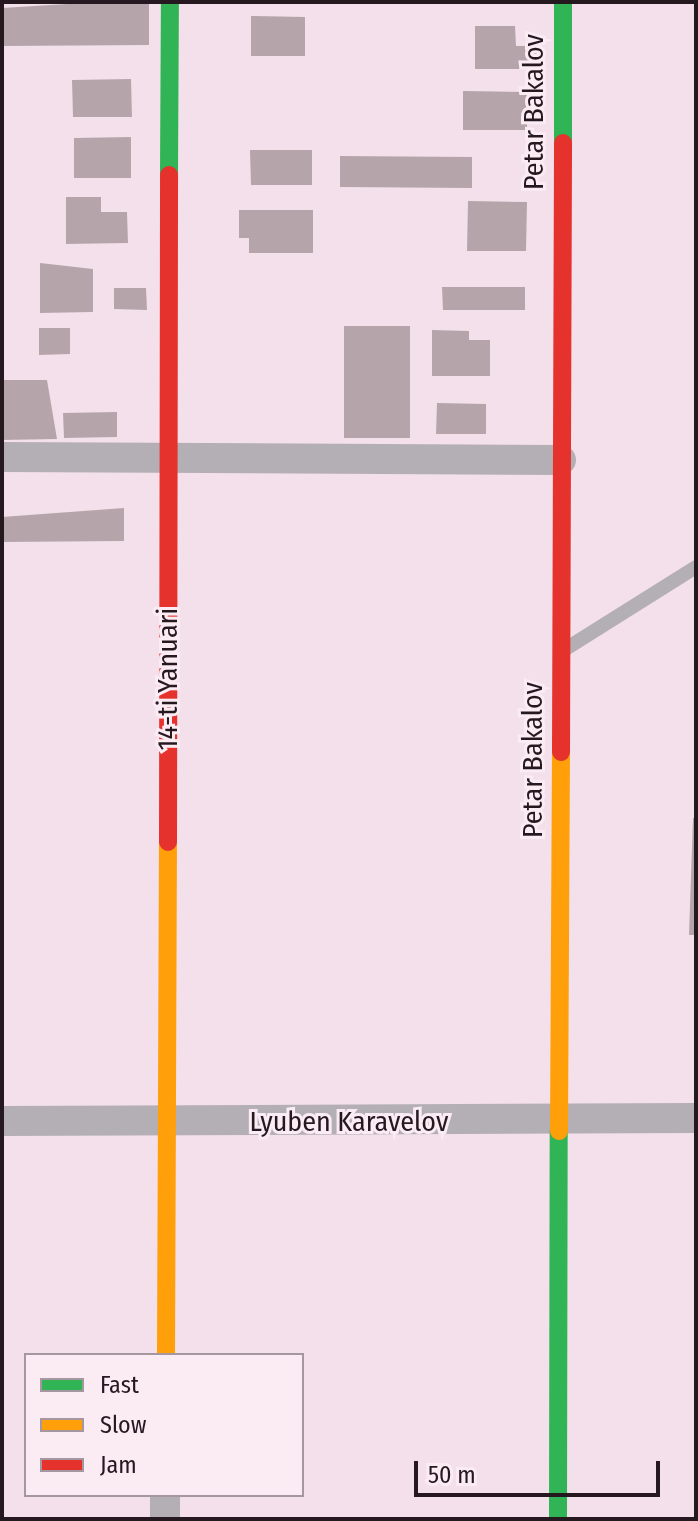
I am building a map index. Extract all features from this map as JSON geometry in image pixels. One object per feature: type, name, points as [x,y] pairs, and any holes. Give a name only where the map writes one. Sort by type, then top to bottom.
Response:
[{"type":"street","name":"14-ti Yanuari","points":[[166,1353],[170,2]]},
{"type":"street","name":"Petar Bakalov","points":[[558,1519],[563,2]]},
{"type":"street","points":[[2,457],[561,460]]},
{"type":"street","name":"Lyuben Karavelov","points":[[2,1121],[559,1123],[696,1118]]},
{"type":"street","points":[[165,1497],[165,1519]]},
{"type":"lane","points":[[561,652],[696,567]]},
{"type":"building","points":[[149,2],[149,45],[2,46],[2,8]]},
{"type":"building","points":[[251,16],[305,17],[305,56],[251,56]]},
{"type":"building","points":[[475,26],[515,26],[516,46],[537,46],[537,69],[475,69]]},
{"type":"building","points":[[131,79],[132,117],[73,117],[72,80]]},
{"type":"building","points":[[463,91],[527,92],[527,130],[463,130]]},
{"type":"building","points":[[131,137],[131,178],[74,178],[74,138]]},
{"type":"building","points":[[250,150],[312,150],[312,185],[251,185]]},
{"type":"building","points":[[340,156],[472,157],[472,188],[340,187]]},
{"type":"building","points":[[66,197],[101,197],[101,212],[127,212],[128,243],[66,244]]},
{"type":"building","points":[[468,201],[527,202],[526,251],[467,251]]},
{"type":"building","points":[[239,210],[313,210],[313,253],[249,253],[249,238],[239,238]]},
{"type":"building","points":[[40,263],[93,269],[93,312],[40,313]]},
{"type":"building","points":[[442,287],[525,287],[525,310],[443,310]]},
{"type":"building","points":[[114,288],[146,288],[147,310],[114,309]]},
{"type":"building","points":[[344,326],[410,326],[410,438],[344,438]]},
{"type":"building","points":[[39,328],[70,328],[70,354],[39,355]]},
{"type":"building","points":[[432,330],[469,331],[469,340],[490,340],[490,376],[432,376]]},
{"type":"building","points":[[2,380],[47,380],[57,439],[2,440]]},
{"type":"building","points":[[437,403],[486,404],[486,434],[436,434]]},
{"type":"building","points":[[117,412],[117,437],[64,438],[63,413]]},
{"type":"building","points":[[124,508],[124,541],[2,542],[2,517]]},
{"type":"building","points":[[693,818],[696,818],[696,935],[689,935]]},
{"type":"traffic: fast","points":[[169,175],[170,2]]},
{"type":"traffic: fast","points":[[563,2],[563,143]]},
{"type":"traffic: fast","points":[[558,1519],[559,1131]]},
{"type":"traffic: slow","points":[[559,1131],[561,752]]},
{"type":"traffic: slow","points":[[166,1353],[168,842]]},
{"type":"traffic: jam","points":[[561,752],[563,143]]},
{"type":"traffic: jam","points":[[168,842],[169,175]]}]
